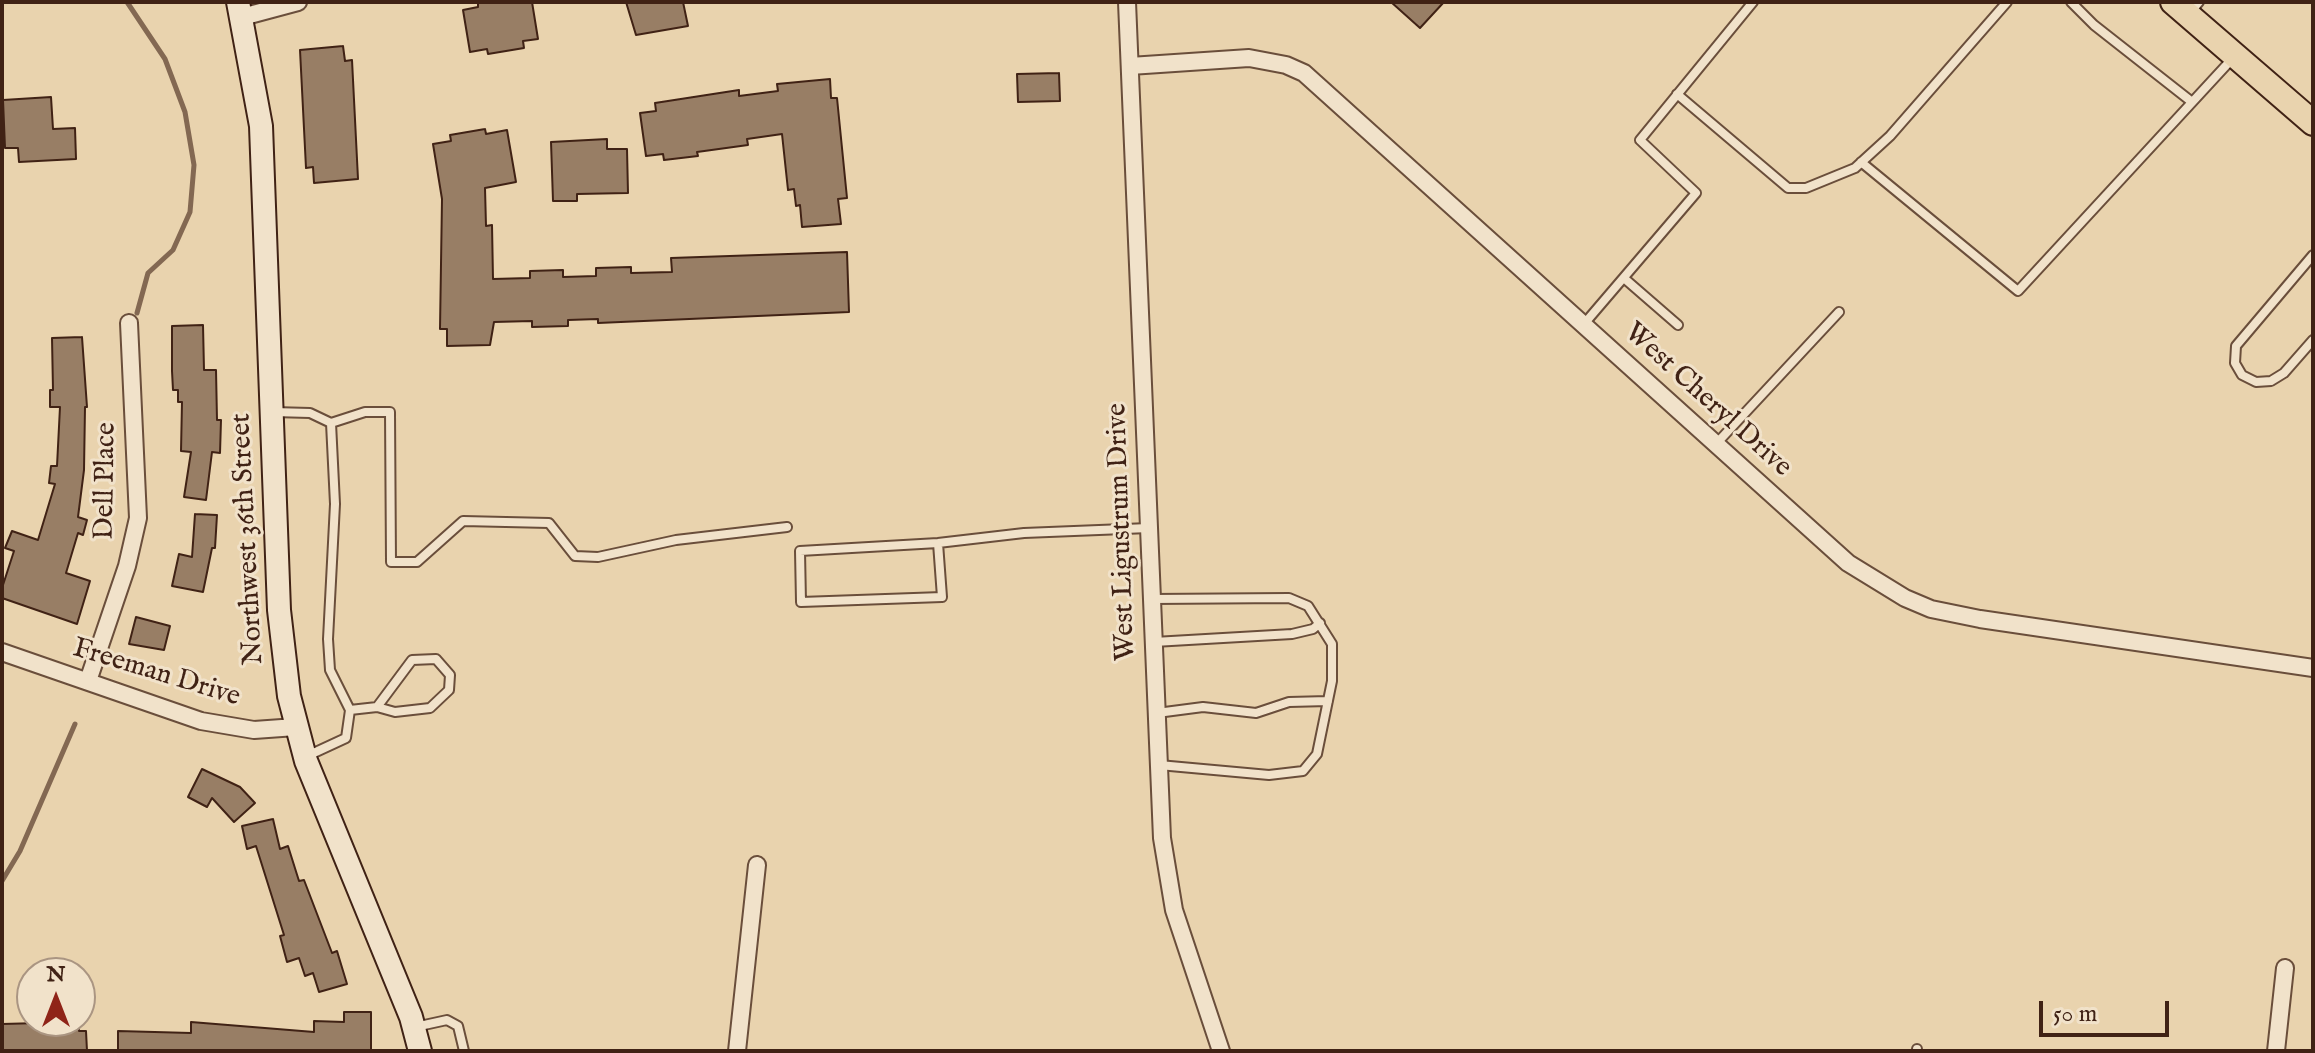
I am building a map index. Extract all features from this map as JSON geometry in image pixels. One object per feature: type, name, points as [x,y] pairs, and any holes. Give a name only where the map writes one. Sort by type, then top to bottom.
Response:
[{"type":"main road","points":[[2187,6],[2235,55],[2313,123]]},
{"type":"main road","name":"Northwest 36th Street","points":[[240,9],[261,126],[279,610],[296,727],[305,757],[414,1027],[420,1051]]},
{"type":"street","points":[[240,9],[298,2]]},
{"type":"street","name":"West Ligustrum Drive","points":[[1127,2],[1162,838],[1174,910],[1221,1051]]},
{"type":"street","name":"West Cheryl Drive","points":[[1130,66],[1249,58],[1286,65],[1304,73],[1848,563],[1874,582],[1931,609],[1980,619],[2313,668]]},
{"type":"street","name":"Dell Place","points":[[88,681],[127,566],[138,518],[129,323]]},
{"type":"street","name":"Freeman Drive","points":[[2,652],[201,721],[254,730],[296,727]]},
{"type":"street","points":[[737,1051],[757,865]]},
{"type":"street","points":[[2276,1051],[2285,968]]},
{"type":"lane","points":[[1584,324],[1696,193],[1640,140],[1753,2]]},
{"type":"lane","points":[[1677,94],[1788,188],[1806,188],[1861,162],[1890,136],[2007,2]]},
{"type":"lane","points":[[2071,2],[2094,25],[2192,102]]},
{"type":"lane","points":[[1861,162],[2018,291],[2235,55]]},
{"type":"lane","points":[[2313,255],[2236,346],[2235,363],[2242,375],[2256,382],[2271,381],[2284,373],[2313,340]]},
{"type":"lane","points":[[1625,279],[1678,325]]},
{"type":"lane","points":[[1716,444],[1839,312]]},
{"type":"lane","points":[[272,412],[310,413],[331,423],[365,412],[390,412],[391,562],[417,562],[463,521],[549,523],[575,556],[598,557],[676,540],[787,527]]},
{"type":"lane","points":[[305,757],[346,738],[350,710],[330,670],[329,655],[335,504],[331,423]]},
{"type":"lane","points":[[938,543],[942,597],[801,602],[800,551],[938,543],[1024,533],[1149,528]]},
{"type":"lane","points":[[1152,599],[1289,598],[1308,606],[1332,644],[1328,701],[1317,754],[1303,771],[1269,775],[1159,765]]},
{"type":"lane","points":[[1154,642],[1292,634],[1313,629],[1320,623]]},
{"type":"lane","points":[[350,710],[377,707],[395,712],[430,708],[449,690],[450,675],[436,659],[412,660],[377,707]]},
{"type":"lane","points":[[1157,713],[1203,707],[1256,713],[1289,702],[1328,701]]},
{"type":"lane","points":[[414,1027],[447,1020],[458,1026],[464,1051]]},
{"type":"building","points":[[478,2],[532,2],[538,39],[523,41],[524,48],[488,54],[487,49],[470,52],[463,10],[478,7]]},
{"type":"building","points":[[626,2],[683,2],[688,26],[636,35]]},
{"type":"building","points":[[1391,2],[1444,2],[1420,28]]},
{"type":"building","points":[[343,46],[345,61],[352,60],[358,179],[314,183],[313,167],[306,168],[300,50]]},
{"type":"building","points":[[1059,73],[1060,101],[1018,102],[1017,74]]},
{"type":"building","points":[[830,79],[831,98],[837,98],[847,198],[838,199],[841,224],[802,227],[800,205],[796,206],[794,189],[788,190],[782,134],[747,139],[748,145],[697,152],[698,156],[664,160],[663,154],[646,156],[640,113],[656,111],[655,103],[739,90],[739,96],[778,91],[777,84]]},
{"type":"building","points":[[51,97],[53,129],[75,128],[76,159],[19,162],[18,148],[5,148],[3,100]]},
{"type":"building","points":[[485,129],[486,134],[507,130],[516,182],[485,188],[486,226],[492,225],[493,279],[530,278],[530,271],[563,270],[563,277],[596,276],[596,268],[631,267],[631,273],[672,272],[671,258],[847,252],[849,312],[598,323],[598,319],[568,320],[568,326],[532,327],[532,321],[494,322],[490,345],[447,346],[447,329],[440,329],[442,199],[433,144],[451,141],[450,135]]},
{"type":"building","points":[[607,139],[607,149],[627,149],[628,193],[577,194],[577,201],[553,201],[551,142]]},
{"type":"building","points":[[203,325],[204,370],[216,370],[217,420],[221,420],[220,453],[212,452],[206,500],[184,497],[191,452],[181,451],[182,402],[178,402],[178,390],[173,390],[172,371],[172,326]]},
{"type":"building","points":[[82,337],[87,407],[78,517],[87,520],[83,535],[78,533],[66,573],[90,581],[77,624],[2,598],[2,588],[14,551],[5,548],[12,531],[38,540],[55,484],[49,483],[51,466],[57,466],[60,407],[50,407],[50,390],[53,390],[52,338]]},
{"type":"building","points":[[195,514],[217,515],[215,548],[212,548],[203,592],[172,586],[179,554],[192,557]]},
{"type":"building","points":[[136,617],[170,626],[164,650],[129,644]]},
{"type":"building","points":[[202,769],[240,787],[255,803],[234,822],[212,798],[207,807],[188,797]]},
{"type":"building","points":[[273,819],[280,849],[288,846],[299,881],[304,880],[332,953],[337,951],[347,984],[319,992],[313,973],[305,976],[299,958],[287,962],[280,936],[284,935],[256,846],[247,849],[242,826]]},
{"type":"building","points":[[344,1012],[371,1012],[371,1051],[118,1051],[118,1031],[191,1033],[191,1022],[314,1032],[314,1021],[344,1022]]},
{"type":"building","points":[[2,1024],[16,1024],[16,1037],[86,1037],[87,1051],[2,1051]]},
{"type":"waterway","points":[[127,2],[165,59],[185,112],[194,165],[190,212],[173,250],[148,273],[137,313]]},
{"type":"waterway","points":[[2,881],[20,851],[75,724]]}]
